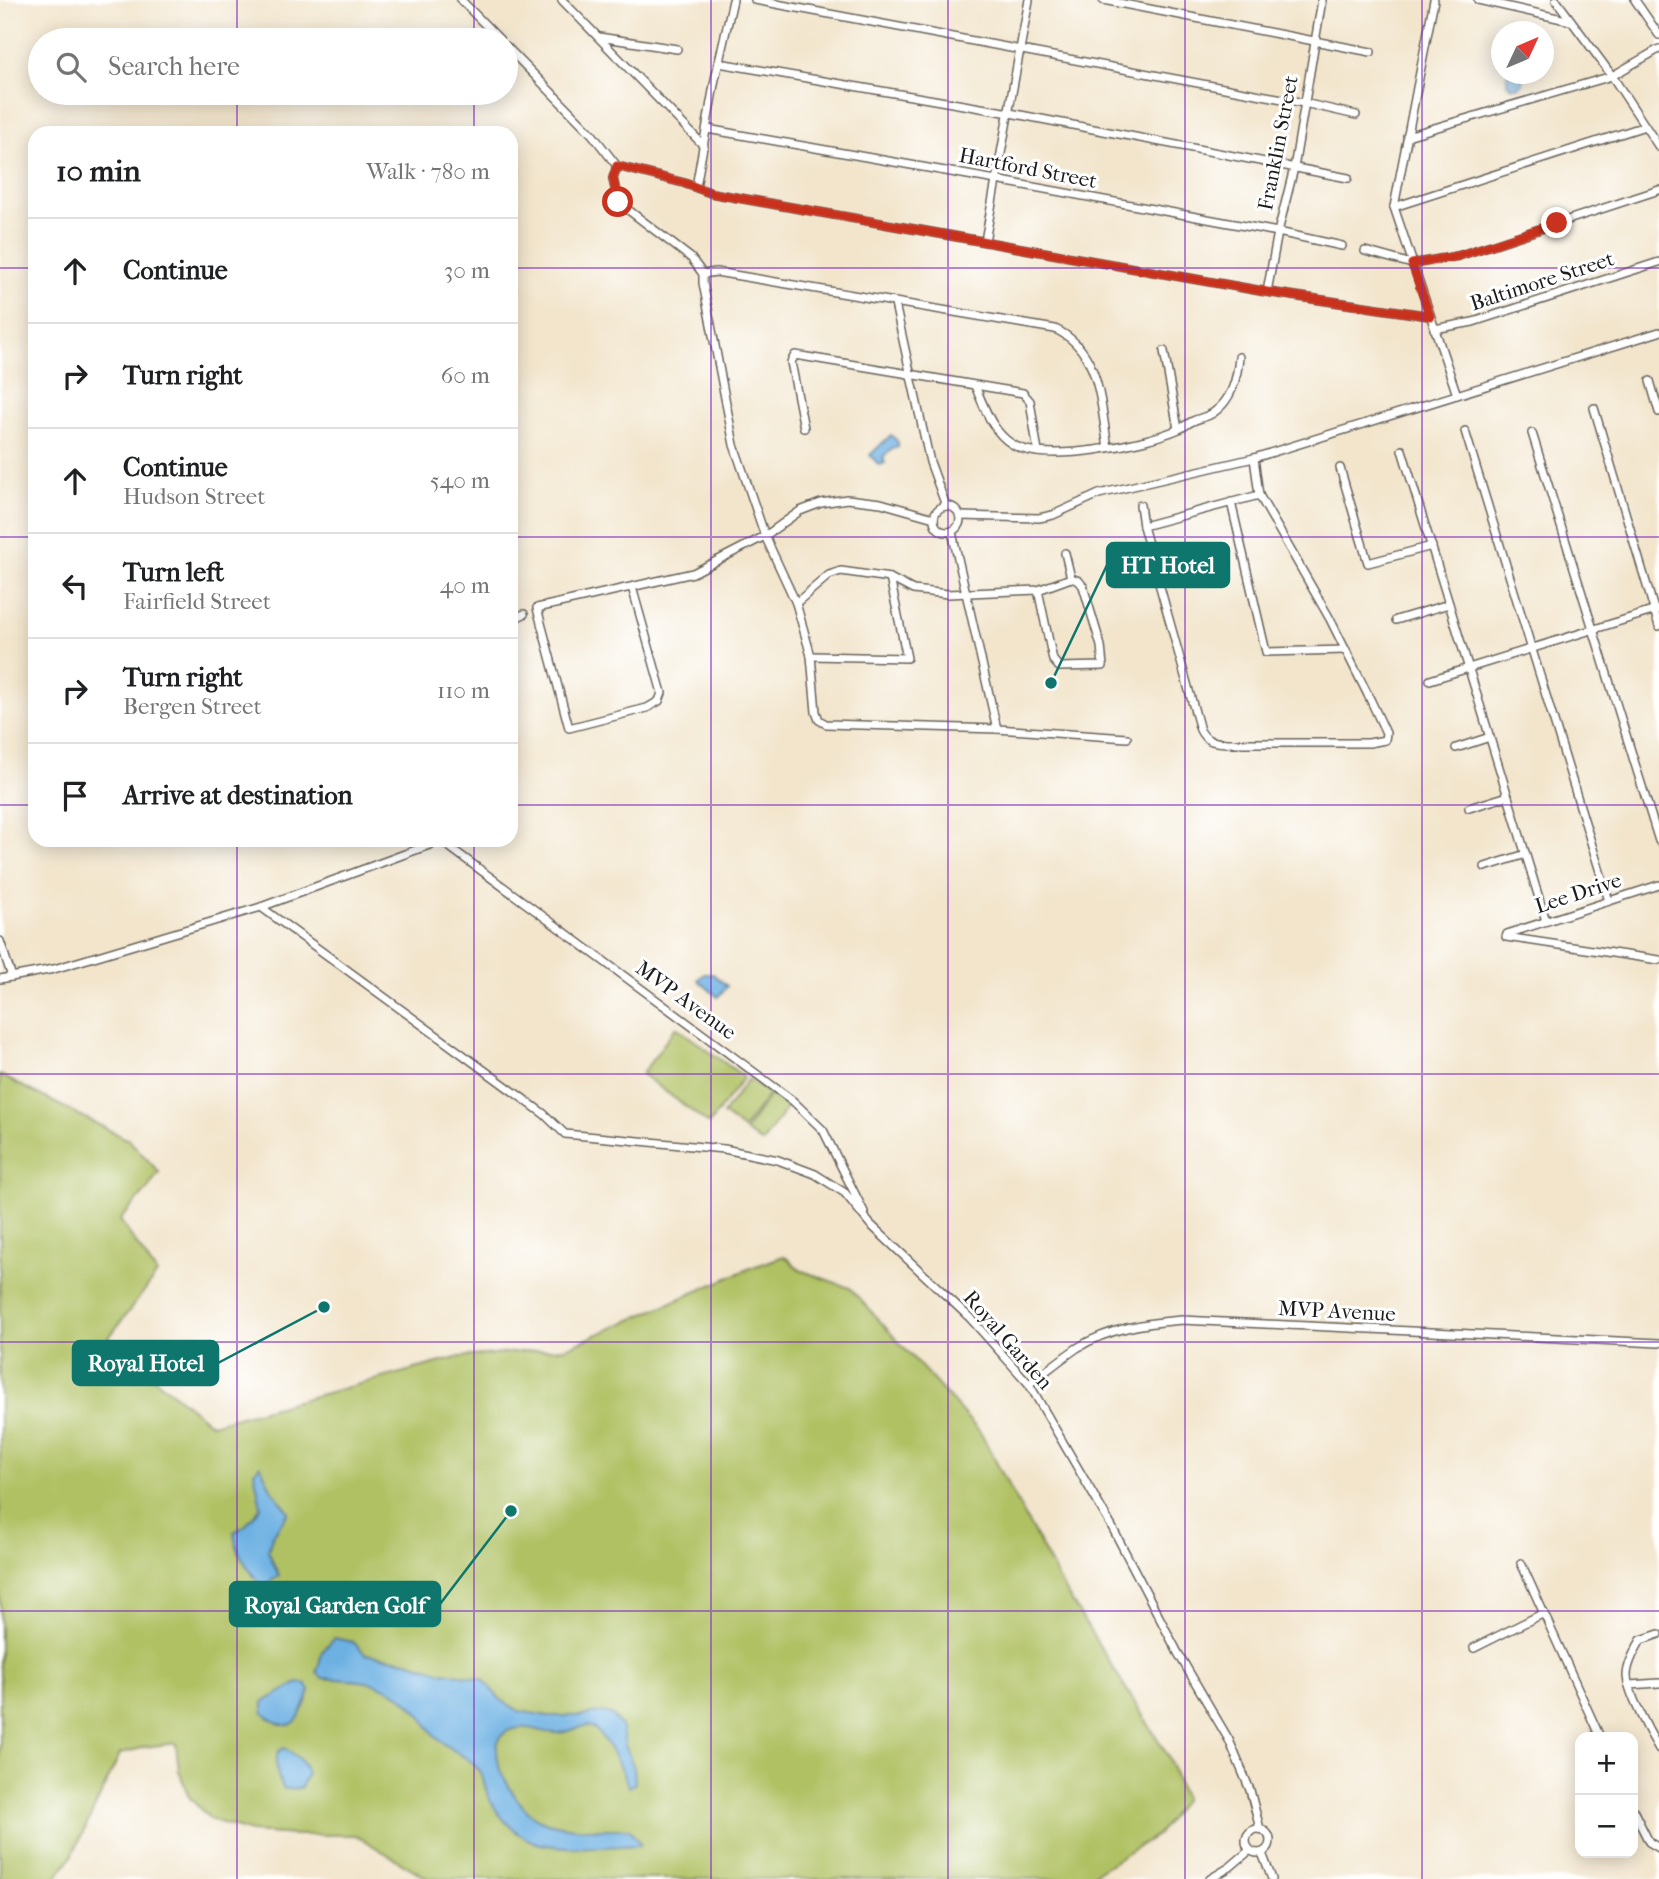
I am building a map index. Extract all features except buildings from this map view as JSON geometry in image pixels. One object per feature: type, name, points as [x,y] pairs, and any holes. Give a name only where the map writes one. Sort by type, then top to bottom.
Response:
[{"type":"street","points":[[461,0],[488,28]]},
{"type":"street","points":[[562,0],[704,146]]},
{"type":"street","points":[[696,187],[733,0]]},
{"type":"street","points":[[755,0],[1356,115]]},
{"type":"street","points":[[985,241],[1029,0]]},
{"type":"street","points":[[1102,0],[1371,52]]},
{"type":"street","name":"Franklin Street","points":[[1267,292],[1294,168],[1322,0]]},
{"type":"street","points":[[1434,0],[1394,206],[1458,395]]},
{"type":"street","points":[[1478,0],[1571,21]]},
{"type":"street","points":[[1528,0],[1531,12]]},
{"type":"street","points":[[1556,0],[1612,76],[1659,147]]},
{"type":"street","points":[[1635,0],[1659,34]]},
{"type":"street","points":[[598,37],[677,49]]},
{"type":"street","points":[[1407,136],[1612,76],[1659,49]]},
{"type":"street","points":[[518,58],[592,134],[617,166],[711,193],[1267,292],[1430,316]]},
{"type":"street","points":[[719,63],[1010,113],[1348,178]]},
{"type":"street","points":[[1394,206],[1645,126]]},
{"type":"street","name":"Hartford Street","points":[[707,129],[996,180],[1342,246]]},
{"type":"street","points":[[617,166],[613,178],[618,202],[691,258],[703,274],[734,445],[765,536],[796,603],[810,656],[816,712],[820,720],[826,724],[996,729],[1127,738]]},
{"type":"street","points":[[1365,251],[1412,264],[1458,256],[1659,190]]},
{"type":"street","name":"Baltimore Street","points":[[1434,329],[1473,322],[1659,262]]},
{"type":"street","points":[[703,274],[716,272],[1055,329],[1072,338],[1093,369],[1108,447]]},
{"type":"street","points":[[895,304],[930,462],[946,506]]},
{"type":"street","points":[[960,516],[958,527],[952,531],[939,530],[934,518],[939,508],[946,506],[953,508],[960,516],[1039,518],[1054,515],[1099,494],[1254,458],[1659,332]]},
{"type":"street","points":[[1164,351],[1178,429]]},
{"type":"street","points":[[804,428],[791,362],[794,355],[975,386],[1015,390],[1027,396],[1038,452]]},
{"type":"street","points":[[975,386],[989,417],[1006,439],[1016,446],[1038,452],[1073,454],[1178,429],[1211,415],[1225,401],[1237,379],[1238,357]]},
{"type":"street","points":[[1650,382],[1659,412]]},
{"type":"street","points":[[1594,408],[1657,610],[1659,626]]},
{"type":"street","points":[[1465,431],[1609,901]]},
{"type":"street","points":[[1532,433],[1659,841]]},
{"type":"street","points":[[1402,450],[1546,921]]},
{"type":"street","points":[[1140,505],[1143,526],[1200,730],[1208,741],[1369,743],[1385,740],[1386,733],[1346,650],[1259,495],[1254,458]]},
{"type":"street","points":[[1340,468],[1368,563],[1432,546]]},
{"type":"street","points":[[1143,526],[1259,495]]},
{"type":"street","points":[[632,587],[662,693],[659,701],[647,708],[569,728],[537,608],[693,573],[765,536],[800,511],[821,503],[848,499],[881,503],[934,518]]},
{"type":"street","points":[[1231,502],[1266,652],[1346,650]]},
{"type":"street","points":[[952,531],[996,729]]},
{"type":"street","points":[[1038,590],[1053,660],[1059,667],[1106,666],[1083,586],[1071,578],[1065,553]]},
{"type":"street","points":[[796,603],[834,572],[848,571],[890,578],[913,590],[948,594],[1038,590],[1071,578]]},
{"type":"street","points":[[810,656],[908,658],[890,578]]},
{"type":"street","points":[[1396,620],[1449,604]]},
{"type":"street","points":[[1430,680],[1468,666],[1657,610]]},
{"type":"street","points":[[518,617],[524,614]]},
{"type":"street","points":[[1456,748],[1490,737]]},
{"type":"street","points":[[1469,808],[1508,796]]},
{"type":"street","points":[[0,979],[54,969],[261,907],[421,847]]},
{"type":"street","name":"MVP Avenue","points":[[449,847],[793,1101],[822,1130],[870,1224]]},
{"type":"street","points":[[1485,867],[1526,854]]},
{"type":"street","name":"Lee Drive","points":[[1659,885],[1507,935],[1659,960]]},
{"type":"street","name":"Royal Garden","points":[[261,907],[544,1114],[565,1133],[724,1149],[778,1160],[815,1174],[845,1193],[870,1224],[970,1317],[1029,1384],[1112,1527],[1178,1653],[1229,1740],[1250,1790],[1260,1829]]},
{"type":"street","points":[[0,941],[12,977]]},
{"type":"street","name":"MVP Avenue","points":[[1029,1384],[1079,1347],[1115,1331],[1142,1324],[1182,1320],[1659,1343]]},
{"type":"street","points":[[1521,1563],[1598,1732]]},
{"type":"street","points":[[1474,1648],[1544,1613]]},
{"type":"street","points":[[1659,1634],[1641,1640],[1628,1670],[1629,1685],[1659,1749]]},
{"type":"street","points":[[1629,1685],[1659,1683]]},
{"type":"street","points":[[1638,1820],[1649,1842],[1659,1849]]},
{"type":"street","points":[[1260,1829],[1270,1838],[1268,1847],[1262,1853],[1250,1850],[1245,1842],[1251,1830],[1260,1829]]},
{"type":"street","points":[[1210,1879],[1250,1850]]},
{"type":"street","points":[[1262,1853],[1272,1879]]},
{"type":"green space","points":[[676,1027],[744,1077],[709,1124],[642,1074]]},
{"type":"green space","points":[[0,1075],[129,1140],[159,1172],[120,1220],[157,1274],[107,1340],[211,1424],[460,1357],[566,1348],[784,1256],[800,1270],[850,1288],[980,1432],[1064,1589],[1168,1756],[1184,1799],[1158,1834],[1089,1877],[1081,1879],[429,1879],[355,1835],[251,1832],[210,1819],[189,1797],[179,1771],[176,1743],[120,1754],[72,1856],[55,1879],[0,1879]]},
{"type":"green space","points":[[748,1079],[769,1094],[743,1129],[723,1114]]},
{"type":"green space","points":[[770,1095],[787,1107],[762,1143],[745,1131]]},
{"type":"water","points":[[1508,84],[1522,84],[1519,87]]},
{"type":"water","points":[[891,435],[898,442],[898,447],[883,457],[885,463],[879,465],[870,455]]},
{"type":"water","points":[[704,974],[713,974],[727,986],[718,997],[698,980]]},
{"type":"water","points":[[260,1465],[272,1490],[289,1512],[272,1537],[268,1551],[279,1576],[266,1584],[260,1584],[247,1566],[237,1546],[234,1532],[245,1526],[261,1507],[254,1472]]},
{"type":"water","points":[[334,1638],[353,1642],[366,1654],[483,1679],[500,1699],[519,1711],[548,1716],[580,1716],[605,1712],[612,1715],[621,1726],[634,1768],[635,1783],[629,1787],[606,1742],[594,1728],[588,1726],[557,1733],[514,1729],[502,1735],[497,1745],[498,1759],[502,1773],[519,1802],[538,1819],[559,1826],[629,1829],[641,1845],[544,1845],[519,1834],[494,1807],[476,1767],[438,1739],[404,1699],[383,1686],[372,1683],[322,1678],[317,1672],[322,1652]]},
{"type":"water","points":[[298,1683],[306,1684],[310,1691],[299,1718],[294,1723],[282,1725],[263,1713],[263,1702]]},
{"type":"water","points":[[284,1748],[299,1759],[306,1769],[307,1774],[301,1788],[284,1789],[279,1780],[276,1760],[279,1751]]},
{"type":"place","name":"HT Hotel","points":[[1051,683]]},
{"type":"place","name":"Royal Hotel","points":[[324,1307]]},
{"type":"place","name":"Royal Garden Golf","points":[[511,1511]]},
{"type":"route","points":[[618,202],[613,178],[617,166],[684,183],[711,193],[1267,292],[1430,316],[1412,264],[1458,256],[1557,223]]}]
